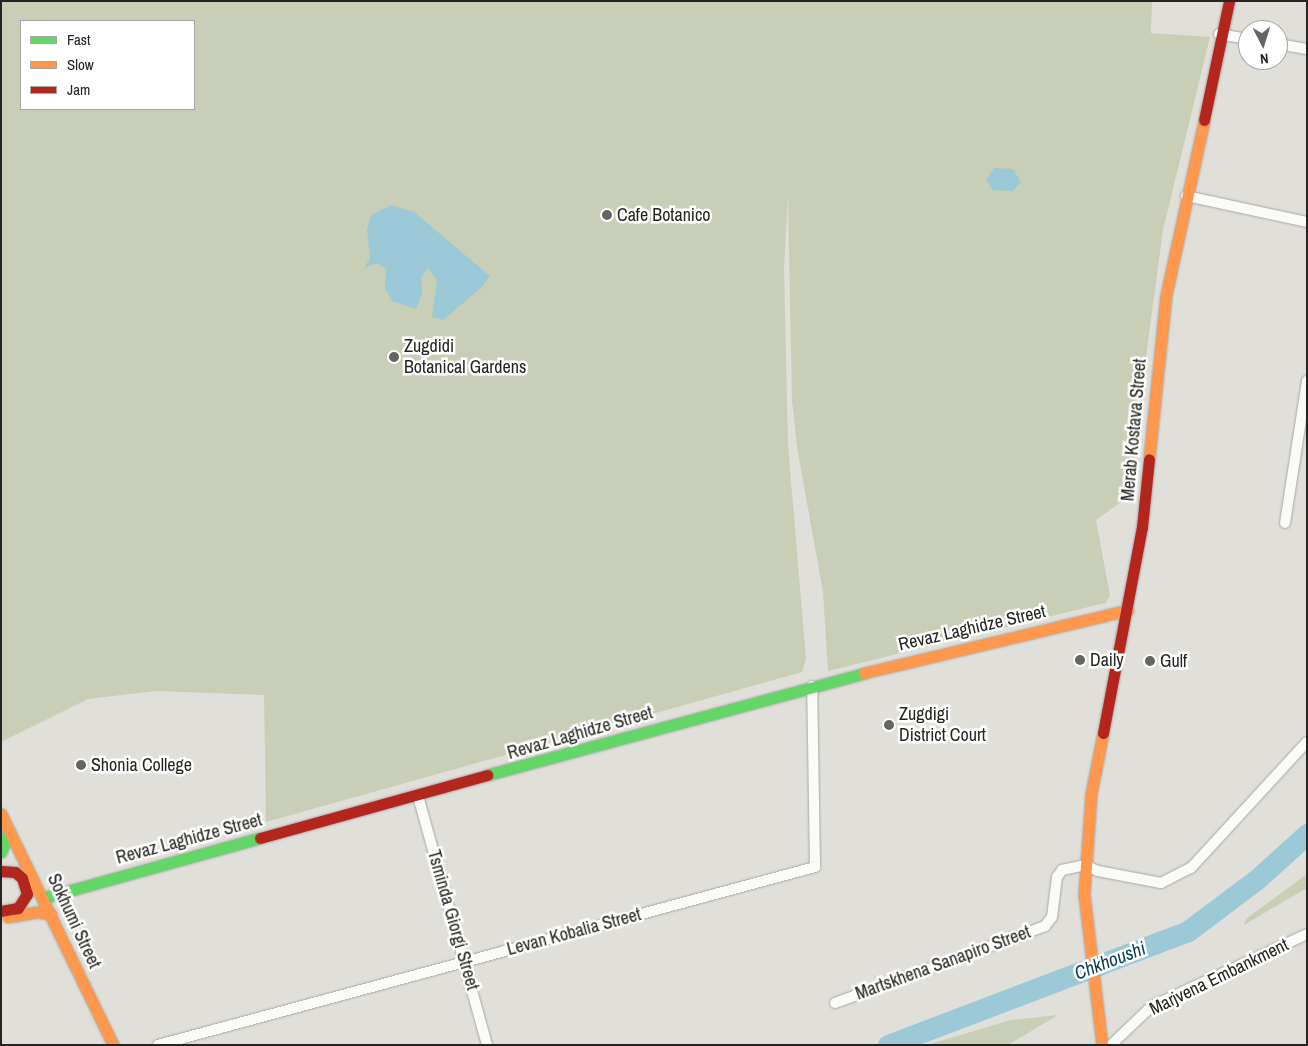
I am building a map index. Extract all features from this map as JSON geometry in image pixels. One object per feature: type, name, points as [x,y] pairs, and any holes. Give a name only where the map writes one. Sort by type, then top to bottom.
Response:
[{"type":"main road","name":"Merab Kostava Street","points":[[1102,1045],[1085,918],[1086,865],[1091,794],[1128,610],[1142,527],[1166,295],[1220,34],[1229,1]]},
{"type":"main road","name":"Revaz Laghidze Street","points":[[7,914],[43,898],[812,686],[1128,610]]},
{"type":"main road","name":"Sokhumi Street","points":[[1,814],[33,875],[113,1045]]},
{"type":"main road","points":[[1,852],[9,831]]},
{"type":"main road","points":[[1,871],[33,875]]},
{"type":"main road","points":[[7,914],[27,894],[26,885],[15,872]]},
{"type":"main road","points":[[7,914],[37,912],[50,914]]},
{"type":"street","points":[[1220,34],[1238,37]]},
{"type":"street","points":[[1288,46],[1307,49]]},
{"type":"street","points":[[1186,196],[1307,222]]},
{"type":"street","points":[[1285,523],[1307,381]]},
{"type":"street","name":"Levan Kobalia Street","points":[[158,1045],[815,867],[812,686]]},
{"type":"street","points":[[1086,865],[1098,871],[1161,882],[1191,868],[1307,742]]},
{"type":"street","name":"Tsminda Giorgi Street","points":[[418,796],[466,960],[487,1045]]},
{"type":"street","name":"Martskhena Sanapiro Street","points":[[835,1003],[1045,926],[1052,917],[1057,877],[1062,870],[1086,865]]},
{"type":"street","name":"Marjvena Embankment","points":[[1111,1045],[1152,1006],[1307,934]]},
{"type":"green space","name":"Zugdidi Botanical Gardens","points":[[1,1],[1152,1],[1151,33],[1210,37],[1163,230],[1137,423],[1133,486],[1121,502],[1096,520],[1110,596],[1105,603],[828,671],[823,592],[797,447],[792,400],[788,197],[784,268],[788,446],[806,659],[802,672],[266,822],[264,695],[156,691],[88,699],[1,742]]},
{"type":"green space","points":[[1307,874],[1307,888],[1244,925],[1246,919]]},
{"type":"green space","points":[[1058,1015],[1008,1045],[927,1045],[1011,1020]]},
{"type":"water","points":[[994,168],[1013,169],[1021,182],[1013,191],[993,190],[986,180]]},
{"type":"water","points":[[391,205],[414,212],[490,276],[481,288],[443,320],[432,317],[437,281],[428,268],[421,277],[422,294],[416,309],[392,301],[385,288],[386,269],[377,263],[364,268],[370,258],[367,230],[371,215]]},
{"type":"waterway","name":"Chkhoushi","points":[[888,1045],[1188,931],[1256,880],[1307,834]]},
{"type":"traffic: fast","points":[[487,775],[864,673]]},
{"type":"traffic: fast","points":[[1,852],[9,831]]},
{"type":"traffic: fast","points":[[43,898],[260,838]]},
{"type":"traffic: slow","points":[[1149,459],[1166,295],[1204,120]]},
{"type":"traffic: slow","points":[[864,673],[1128,610]]},
{"type":"traffic: slow","points":[[1102,1045],[1084,894],[1091,794],[1103,733]]},
{"type":"traffic: slow","points":[[1,814],[113,1045]]},
{"type":"traffic: slow","points":[[8,917],[37,912],[51,914]]},
{"type":"traffic: jam","points":[[1204,120],[1229,1]]},
{"type":"traffic: jam","points":[[1103,733],[1142,527],[1149,459]]},
{"type":"traffic: jam","points":[[260,838],[487,775]]},
{"type":"traffic: jam","points":[[1,871],[15,872],[22,878],[27,894],[18,908],[1,911]]},
{"type":"place","name":"Cafe Botanico","points":[[607,215]]},
{"type":"place","name":"Zugdidi Botanical Gardens","points":[[394,357]]},
{"type":"place","name":"Daily","points":[[1080,660]]},
{"type":"place","name":"Gulf","points":[[1150,661]]},
{"type":"place","name":"Zugdigi District Court","points":[[889,725]]},
{"type":"place","name":"Shonia College","points":[[81,765]]}]
